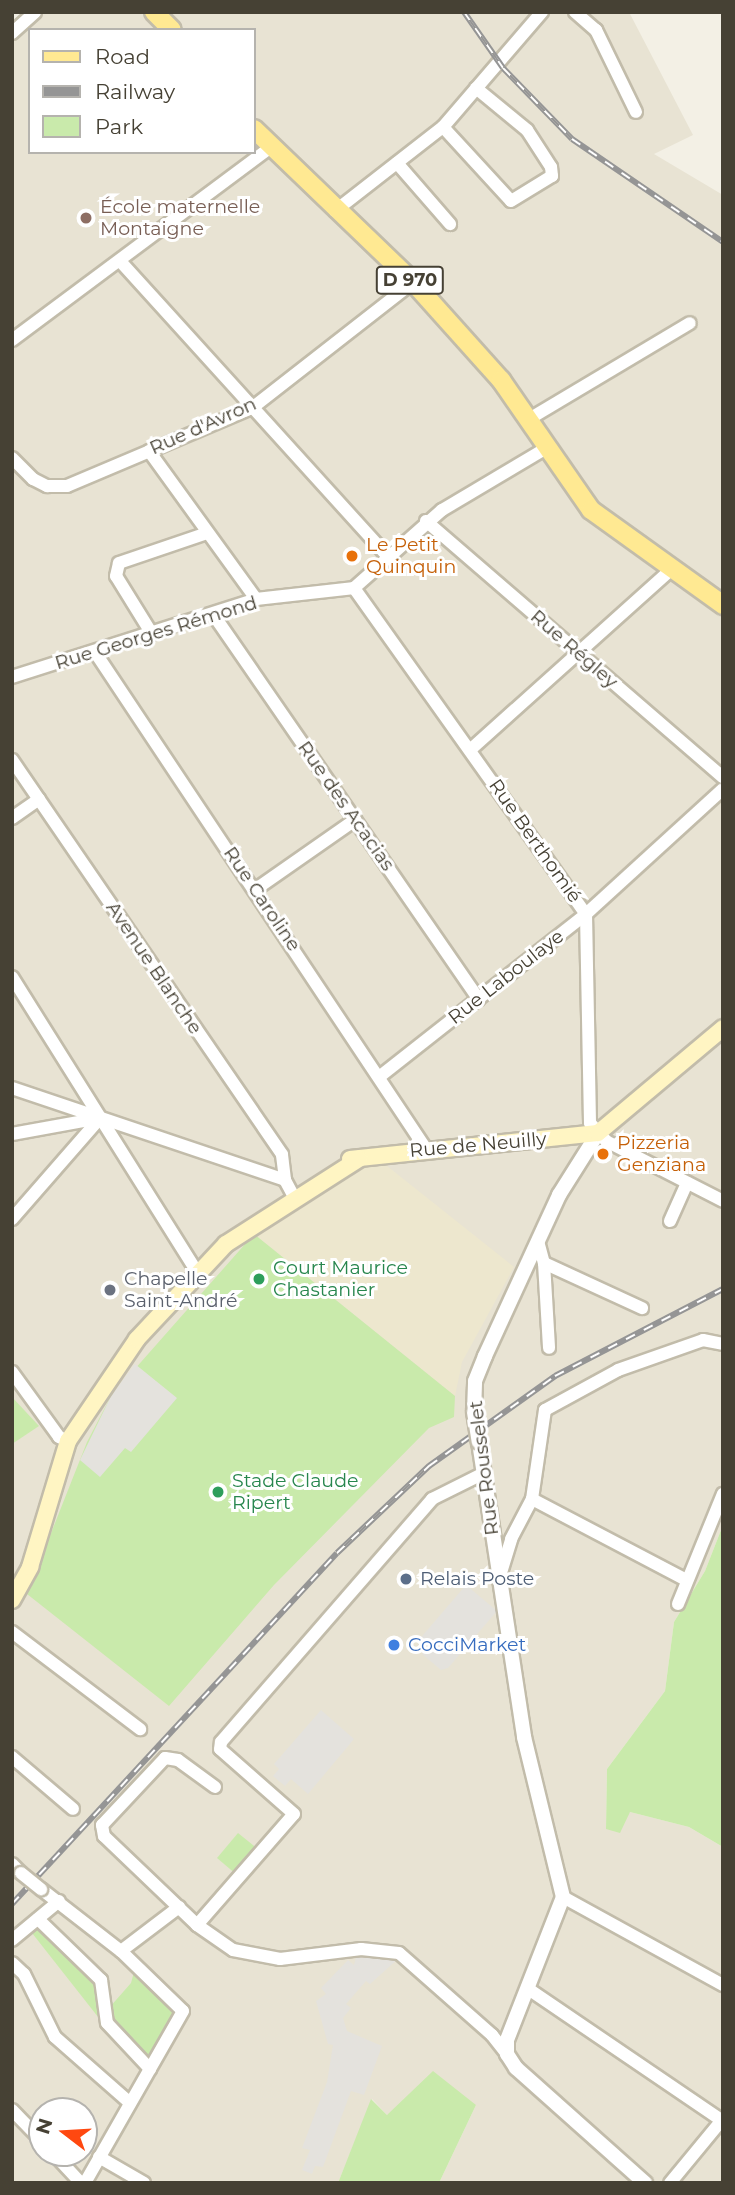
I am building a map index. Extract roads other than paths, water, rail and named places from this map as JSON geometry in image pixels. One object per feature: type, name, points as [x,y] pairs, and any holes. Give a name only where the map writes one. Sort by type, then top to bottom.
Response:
[{"type":"main road","name":"D 970","points":[[256,131],[335,211],[413,282],[501,380],[591,510],[723,605]]},
{"type":"main road","points":[[598,1133],[719,1036]]},
{"type":"main road","name":"Rue de Neuilly","points":[[13,1595],[30,1567],[68,1441],[137,1339],[198,1274],[290,1190],[347,1159],[598,1133]]},
{"type":"street","points":[[12,33],[35,12]]},
{"type":"street","points":[[335,211],[443,127],[542,12]]},
{"type":"street","points":[[575,12],[596,30],[636,112]]},
{"type":"street","points":[[443,127],[511,201],[552,176],[551,167],[527,130],[476,88]]},
{"type":"street","points":[[12,340],[270,148]]},
{"type":"street","points":[[397,163],[450,224]]},
{"type":"street","points":[[120,261],[387,555]]},
{"type":"street","name":"Rue d'Avron","points":[[12,458],[33,479],[47,486],[67,486],[252,408],[413,282]]},
{"type":"street","points":[[529,419],[690,323]]},
{"type":"street","points":[[354,588],[426,521],[548,447]]},
{"type":"street","points":[[149,450],[256,599]]},
{"type":"street","name":"Rue Régley","points":[[426,521],[723,777]]},
{"type":"street","points":[[152,634],[116,576],[119,563],[207,533]]},
{"type":"street","points":[[470,750],[672,569]]},
{"type":"street","name":"Rue Georges Rémond","points":[[12,677],[256,599],[354,588]]},
{"type":"street","name":"Rue Berthomié","points":[[354,588],[586,914],[590,1123],[598,1133]]},
{"type":"street","name":"Rue des Acacias","points":[[213,614],[479,999]]},
{"type":"street","name":"Rue Caroline","points":[[94,652],[256,889],[426,1149]]},
{"type":"street","name":"Avenue Blanche","points":[[12,761],[282,1155],[290,1190]]},
{"type":"street","name":"Rue Laboulaye","points":[[379,1077],[586,914],[723,789]]},
{"type":"street","points":[[12,818],[40,799]]},
{"type":"street","points":[[256,889],[355,820]]},
{"type":"street","points":[[12,977],[198,1274]]},
{"type":"street","points":[[12,1088],[100,1118],[290,1190]]},
{"type":"street","points":[[12,1135],[100,1118]]},
{"type":"street","points":[[12,1219],[100,1118]]},
{"type":"street","points":[[598,1133],[723,1201]]},
{"type":"street","name":"Rue Rousselet","points":[[563,1897],[524,1737],[498,1582],[474,1412],[475,1381],[559,1195],[598,1133]]},
{"type":"street","points":[[670,1221],[687,1183]]},
{"type":"street","points":[[538,1241],[544,1263],[549,1348]]},
{"type":"street","points":[[544,1263],[642,1308]]},
{"type":"street","points":[[498,1582],[511,1539],[532,1499],[545,1410],[618,1370],[703,1340],[723,1344]]},
{"type":"street","points":[[12,1372],[59,1437],[68,1441]]},
{"type":"street","points":[[197,1925],[294,1814],[220,1749],[221,1742],[432,1499],[484,1474]]},
{"type":"street","points":[[678,1604],[723,1494]]},
{"type":"street","points":[[532,1499],[686,1580]]},
{"type":"street","points":[[12,1632],[140,1729]]},
{"type":"street","points":[[12,1757],[73,1809]]},
{"type":"street","points":[[215,1787],[178,1759],[165,1758],[102,1825],[104,1836],[197,1925],[233,1950],[263,1957],[361,1949],[399,1953],[492,2035],[516,2068],[645,2183]]},
{"type":"street","points":[[17,1868],[121,1951],[183,2011],[83,2183],[67,2167]]},
{"type":"street","points":[[508,2054],[507,2040],[563,1897],[723,1986]]},
{"type":"street","points":[[12,1940],[59,1902]]},
{"type":"street","points":[[121,1951],[179,1908]]},
{"type":"street","points":[[38,1919],[101,1980],[107,2023],[150,2069]]},
{"type":"street","points":[[12,1963],[24,1975],[55,2037],[130,2103]]},
{"type":"street","points":[[527,1988],[722,2120],[670,2183]]},
{"type":"street","points":[[12,2110],[28,2127]]},
{"type":"street","points":[[99,2157],[144,2183]]},
{"type":"railway","points":[[464,12],[503,68],[572,139],[723,242]]},
{"type":"railway","points":[[12,1904],[337,1553],[429,1466],[555,1376],[723,1289]]},
{"type":"place","name":"École maternelle Montaigne","points":[[86,218]]},
{"type":"place","name":"Le Petit Quinquin","points":[[352,556]]},
{"type":"place","name":"Pizzeria Genziana","points":[[603,1154]]},
{"type":"place","name":"Court Maurice Chastanier","points":[[259,1279]]},
{"type":"place","name":"Chapelle Saint-André","points":[[110,1290]]},
{"type":"place","name":"Stade Claude Ripert","points":[[218,1492]]},
{"type":"place","name":"Relais Poste","points":[[406,1579]]},
{"type":"place","name":"CocciMarket","points":[[394,1645]]}]
